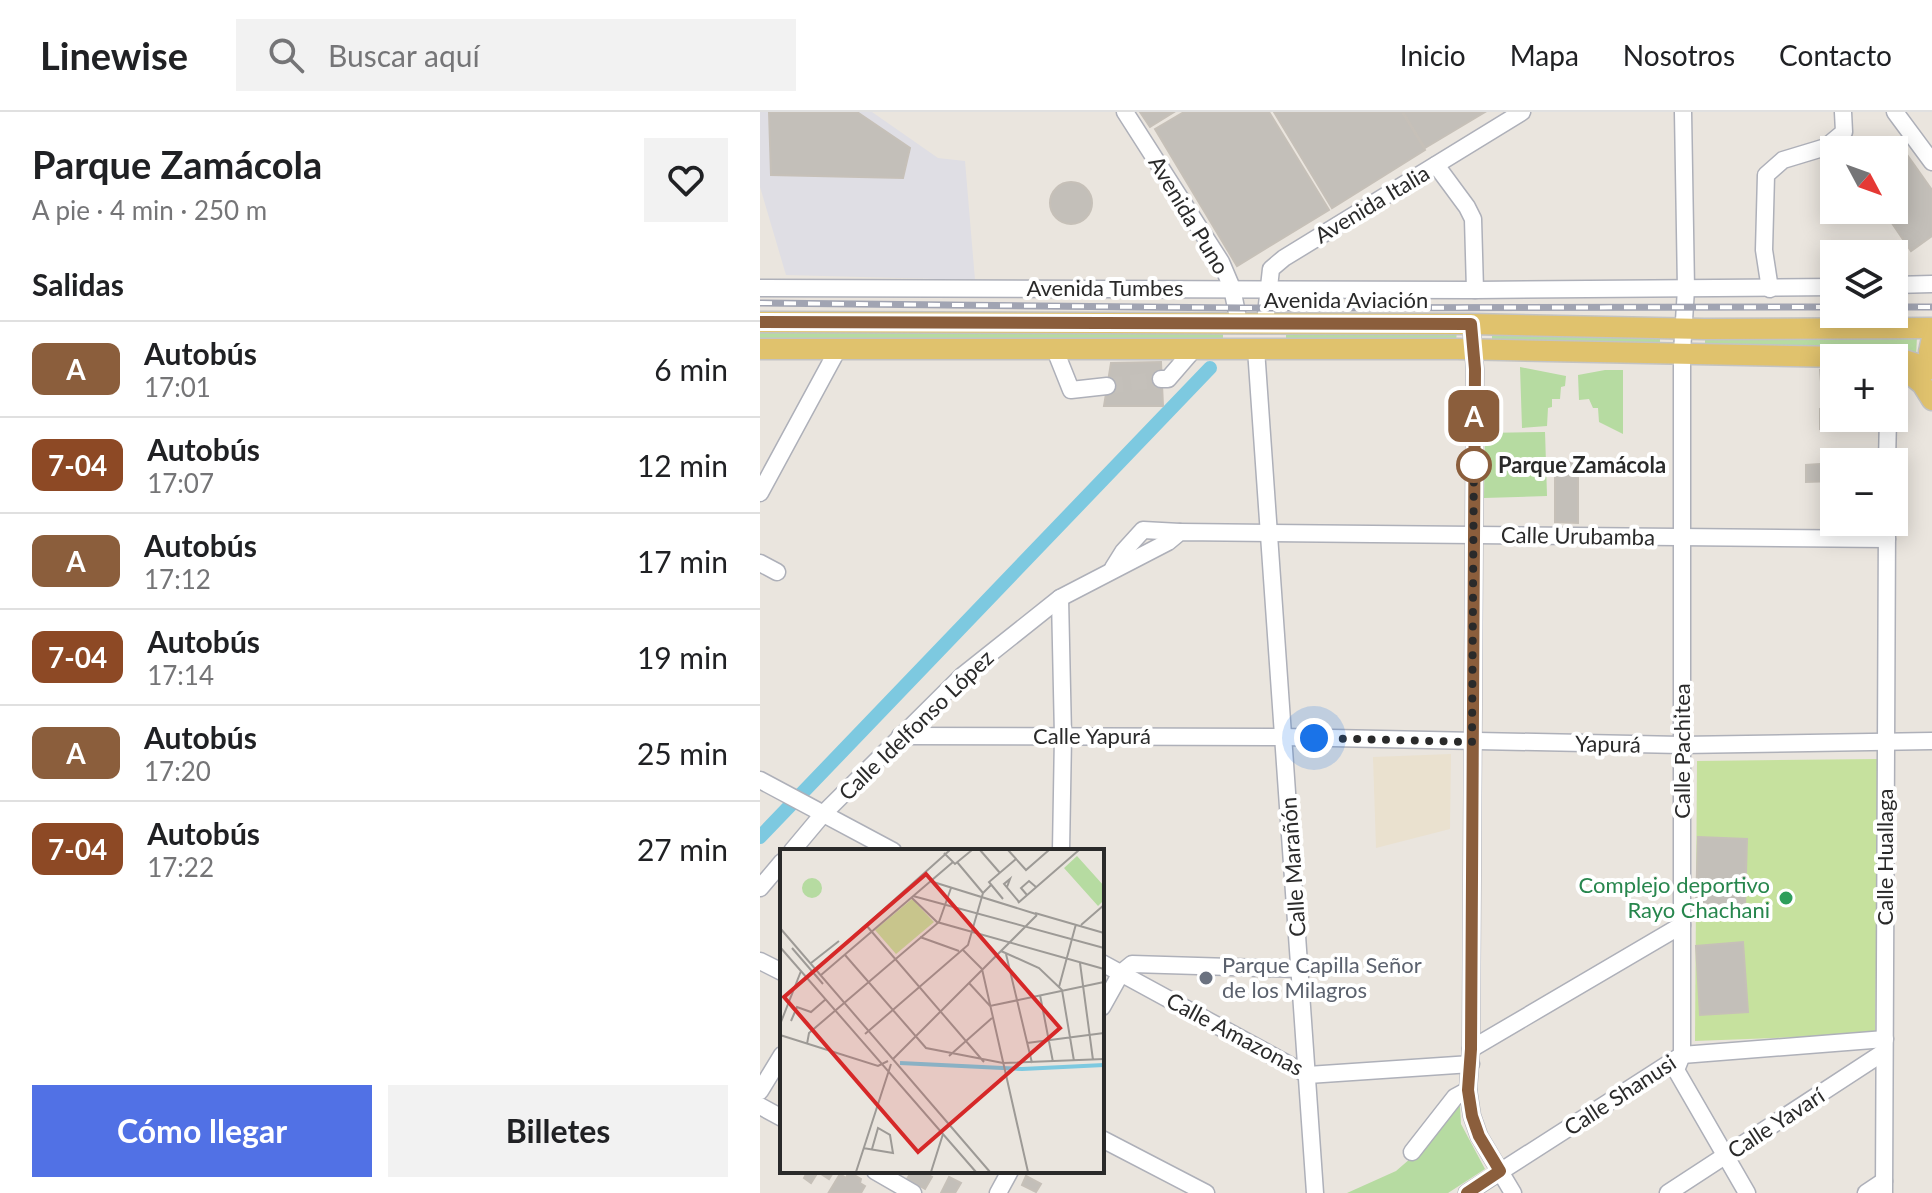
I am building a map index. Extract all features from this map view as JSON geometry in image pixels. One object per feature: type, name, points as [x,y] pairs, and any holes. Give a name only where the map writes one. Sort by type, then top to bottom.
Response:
[{"type":"main road","name":"Avenida Aviación","points":[[760,322],[1932,328]]},
{"type":"main road","points":[[1908,362],[1932,368],[1929,352],[1932,338]]},
{"type":"main road","points":[[760,349],[1471,349],[1820,356]]},
{"type":"main road","points":[[1908,372],[1922,384],[1932,400]]},
{"type":"street","name":"Avenida Puno","points":[[1125,112],[1221,262],[1232,288],[1239,323]]},
{"type":"street","name":"Avenida Italia","points":[[1265,323],[1271,269],[1284,258],[1522,112]]},
{"type":"street","name":"Calle Pachitea","points":[[1683,112],[1686,289],[1682,352],[1682,1055],[1676,1070],[1747,1193]]},
{"type":"street","points":[[1770,289],[1764,250],[1766,175],[1783,160],[1826,147],[1844,132],[1843,112]]},
{"type":"street","points":[[1895,112],[1932,162]]},
{"type":"street","points":[[1436,165],[1473,219],[1475,290]]},
{"type":"street","points":[[1908,285],[1932,284]]},
{"type":"street","name":"Avenida Tumbes","points":[[760,288],[1820,287]]},
{"type":"street","points":[[1471,324],[1475,369],[1471,1057],[1468,1090],[1479,1136],[1513,1193]]},
{"type":"street","points":[[760,493],[838,349]]},
{"type":"street","points":[[1161,379],[1168,379],[1194,349]]},
{"type":"street","name":"Calle Marañón","points":[[1256,349],[1315,1193]]},
{"type":"street","points":[[1055,350],[1071,390],[1107,386]]},
{"type":"street","name":"Calle Idelfonso López","points":[[793,849],[816,811],[962,676],[1060,598],[1168,542],[1180,532],[1268,532]]},
{"type":"street","name":"Calle Urubamba","points":[[1268,532],[1683,538],[1820,533]]},
{"type":"street","name":"Calle Huallaga","points":[[1884,1187],[1887,536]]},
{"type":"street","points":[[760,563],[777,572]]},
{"type":"street","points":[[1060,598],[1063,736],[1061,849]]},
{"type":"street","name":"Calle Yapurá","points":[[900,736],[1283,737]]},
{"type":"street","name":"Yapurá","points":[[1283,737],[1681,745],[1932,741]]},
{"type":"street","points":[[760,780],[889,849]]},
{"type":"street","points":[[760,888],[780,864]]},
{"type":"street","name":"Calle Amazonas","points":[[1104,964],[1308,1075],[1471,1057],[1682,925]]},
{"type":"street","points":[[760,961],[780,971]]},
{"type":"street","points":[[1104,1003],[1121,973],[1132,964],[1300,969]]},
{"type":"street","name":"Calle Shanusi","points":[[1467,1193],[1682,1055],[1884,1045]]},
{"type":"street","name":"Calle Yavarí","points":[[1668,1193],[1884,1045]]},
{"type":"street","points":[[760,1091],[780,1058]]},
{"type":"street","points":[[1412,1152],[1455,1097],[1468,1090]]},
{"type":"street","points":[[760,1106],[780,1117]]},
{"type":"street","points":[[1104,1140],[1206,1193]]},
{"type":"street","points":[[878,1173],[913,1193]]},
{"type":"street","points":[[998,1193],[1009,1173]]},
{"type":"street","points":[[1866,1193],[1884,1187]]},
{"type":"shaded area","points":[[760,112],[872,112],[938,158],[965,161],[975,280],[786,275],[760,187]]},
{"type":"shaded area","points":[[1451,754],[1450,829],[1376,848],[1373,757]]},
{"type":"green space","points":[[760,330],[1223,330],[1223,342],[760,342]]},
{"type":"green space","points":[[1286,330],[1457,330],[1456,342],[1286,342]]},
{"type":"green space","points":[[1492,330],[1660,333],[1660,346],[1492,344]]},
{"type":"green space","points":[[1705,335],[1917,336],[1916,357],[1908,357],[1908,344],[1820,344],[1820,352],[1705,347]]},
{"type":"green space","points":[[1520,367],[1566,376],[1560,399],[1552,399],[1552,407],[1548,408],[1547,426],[1522,428]]},
{"type":"green space","points":[[1623,370],[1623,434],[1599,422],[1598,408],[1593,408],[1589,399],[1579,400],[1578,375]]},
{"type":"green space","points":[[1545,432],[1547,496],[1484,498],[1485,433]]},
{"type":"green space","name":"Complejo deportivo Rayo Chachani","points":[[1879,759],[1875,1034],[1695,1041],[1697,761]]},
{"type":"green space","points":[[1460,1106],[1461,1124],[1485,1169],[1448,1193],[1347,1193],[1396,1171],[1418,1152],[1454,1107]]},
{"type":"building","points":[[769,112],[857,112],[910,148],[903,178],[771,175]]},
{"type":"building","points":[[1140,112],[1174,112],[1150,127]]},
{"type":"building","points":[[1184,112],[1269,112],[1329,210],[1237,266],[1155,129]]},
{"type":"building","points":[[1274,112],[1402,112],[1425,150],[1332,208]]},
{"type":"building","points":[[1403,112],[1485,112],[1425,148]]},
{"type":"building","points":[[1908,156],[1932,190],[1932,236],[1911,251],[1908,240],[1903,240],[1893,224],[1908,224]]},
{"type":"building","points":[[1071,182],[1086,188],[1092,203],[1086,218],[1071,224],[1056,218],[1050,203],[1056,188]]},
{"type":"building","points":[[1161,362],[1163,406],[1104,406],[1111,363]]},
{"type":"building","points":[[1578,461],[1578,523],[1555,522],[1555,467],[1559,463]]},
{"type":"building","points":[[1820,464],[1820,482],[1806,482],[1806,465]]},
{"type":"building","points":[[1698,837],[1747,839],[1745,906],[1696,904]]},
{"type":"building","points":[[1743,942],[1748,1012],[1700,1015],[1696,946]]},
{"type":"building","points":[[807,1173],[817,1173],[811,1183],[804,1178]]},
{"type":"building","points":[[851,1173],[861,1179],[860,1183],[865,1186],[861,1193],[829,1192],[840,1174],[846,1178]]},
{"type":"building","points":[[911,1173],[925,1173],[932,1177],[925,1189],[907,1179]]},
{"type":"building","points":[[1026,1176],[1041,1184],[1036,1192],[1022,1185]]},
{"type":"building","points":[[949,1177],[961,1183],[955,1193],[941,1193]]},
{"type":"waterway","points":[[760,837],[1210,368]]},
{"type":"tunnel","points":[[1107,386],[1161,379]]},
{"type":"railway","points":[[760,303],[1240,308],[1820,307]]},
{"type":"railway","points":[[1908,307],[1932,307]]},
{"type":"bus line","name":"A","points":[[760,322],[1471,324],[1475,369],[1471,1064],[1468,1090],[1479,1136],[1500,1171],[1467,1193]]},
{"type":"place","name":"Parque Zamácola","points":[[1474,465]]},
{"type":"place","name":"Complejo deportivo Rayo Chachani","points":[[1786,898]]},
{"type":"place","name":"Parque Capilla Señor de los Milagros","points":[[1206,978]]},
{"type":"route","points":[[1314,738],[1472,742],[1474,452],[1474,465]]}]
